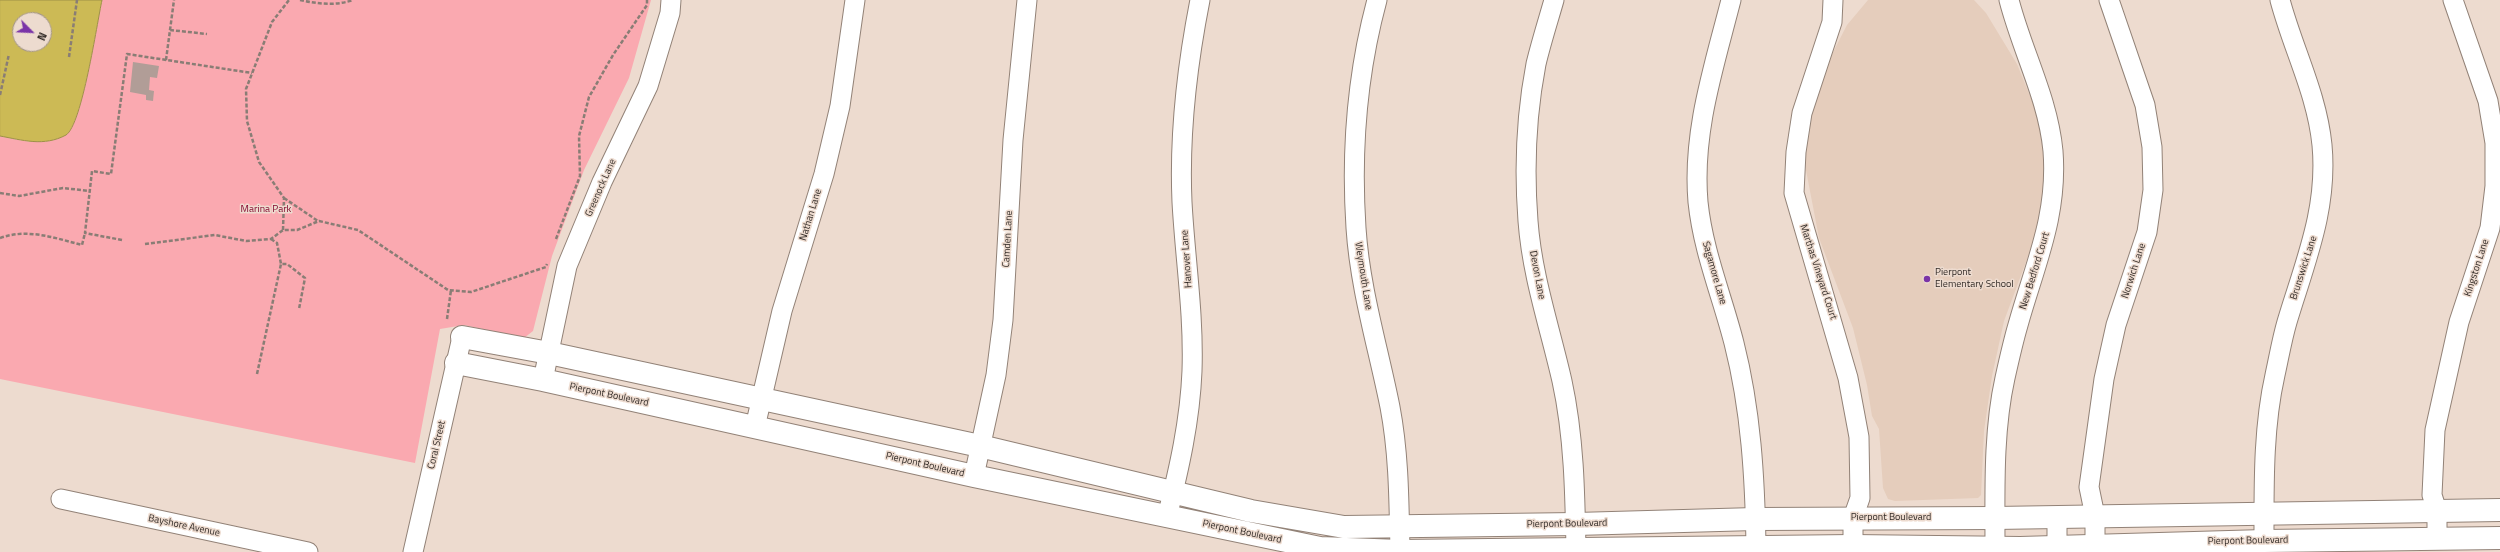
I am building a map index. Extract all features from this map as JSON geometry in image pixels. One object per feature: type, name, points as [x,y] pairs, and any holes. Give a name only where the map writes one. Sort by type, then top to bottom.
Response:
[{"type":"street","name":"Greenock Lane","points":[[543,380],[567,266],[602,182],[648,86],[670,13],[671,0]]},
{"type":"street","name":"Nathan Lane","points":[[755,427],[782,311],[824,174],[852,37],[855,0]]},
{"type":"street","name":"Camden Lane","points":[[974,476],[996,375],[1003,320],[1013,140],[1026,0]]},
{"type":"street","name":"Hanover Lane","points":[[1167,517],[1187,420],[1192,372],[1192,324],[1182,201],[1183,127],[1190,52],[1200,0]]},
{"type":"street","name":"Weymouth Lane","points":[[1377,0],[1370,28],[1359,94],[1354,162],[1356,228],[1364,295],[1390,407],[1396,454],[1400,551]]},
{"type":"street","name":"Devon Lane","points":[[1554,0],[1536,64],[1528,116],[1525,169],[1528,222],[1535,274],[1562,382],[1572,439],[1576,550]]},
{"type":"street","name":"Sagamore Lane","points":[[1732,0],[1703,109],[1698,155],[1698,202],[1706,248],[1734,342],[1745,392],[1752,443],[1756,547]]},
{"type":"street","name":"Marthas Vineyard Court","points":[[1834,0],[1832,22],[1802,113],[1796,152],[1794,193],[1847,371],[1859,437],[1860,498],[1853,518],[1853,546]]},
{"type":"street","name":"New Bedford Court","points":[[1995,547],[1997,436],[2005,380],[2018,326],[2047,233],[2053,192],[2053,151],[2046,110],[2009,0]]},
{"type":"street","name":"Norwich Lane","points":[[2095,546],[2095,516],[2089,487],[2104,379],[2116,325],[2147,232],[2153,190],[2152,147],[2145,105],[2110,0]]},
{"type":"street","name":"Brunswick Lane","points":[[2264,541],[2267,432],[2274,377],[2286,323],[2317,230],[2323,188],[2322,145],[2315,103],[2280,0]]},
{"type":"street","name":"Kingston Lane","points":[[2437,538],[2437,511],[2432,495],[2435,430],[2459,322],[2490,228],[2495,186],[2495,143],[2488,101],[2453,0]]},
{"type":"street","name":"Pierpont Boulevard","points":[[462,337],[549,353],[762,398],[980,446],[1173,493],[1306,522],[1344,527],[1576,524],[1756,518],[1995,518],[2500,510]]},
{"type":"street","name":"Coral Street","points":[[413,552],[462,337]]},
{"type":"street","name":"Pierpont Boulevard","points":[[456,364],[543,380],[974,476],[1320,548],[1400,551],[1853,546],[2057,549],[2095,546],[2264,541],[2500,538]]},
{"type":"street","name":"Bayshore Avenue","points":[[62,499],[308,552]]},
{"type":"street","points":[[2057,516],[2057,549]]},
{"type":"path","points":[[69,57],[77,0]]},
{"type":"path","points":[[166,60],[174,0]]},
{"type":"path","points":[[289,0],[272,22],[246,89],[247,121],[259,162],[284,198],[319,221],[358,230],[451,290],[471,292],[546,267],[548,260]]},
{"type":"path","points":[[300,0],[318,4],[345,3],[354,0]]},
{"type":"path","points":[[554,246],[580,176],[579,136],[589,97],[613,55],[647,5],[647,0]]},
{"type":"path","points":[[170,30],[207,34]]},
{"type":"path","points":[[0,95],[9,54]]},
{"type":"path","points":[[0,238],[23,233],[47,236],[82,245],[85,233],[92,171],[111,174],[127,54],[252,73]]},
{"type":"path","points":[[0,193],[19,196],[63,188],[90,190]]},
{"type":"path","points":[[283,230],[284,198]]},
{"type":"path","points":[[145,244],[215,235],[246,241],[271,239],[283,230],[297,230],[319,221]]},
{"type":"path","points":[[85,233],[122,240]]},
{"type":"path","points":[[257,374],[281,264],[277,244],[271,239]]},
{"type":"path","points":[[281,264],[288,264],[305,278],[299,309]]},
{"type":"path","points":[[447,320],[451,290]]},
{"type":"shaded area","points":[[0,0],[102,0],[83,94],[78,113],[72,127],[66,135],[58,139],[41,142],[25,141],[0,136]]},
{"type":"shaded area","name":"Pierpont Elementary School","points":[[1868,0],[1974,0],[1986,13],[2017,64],[2034,106],[2044,145],[2045,186],[2039,227],[2004,321],[1992,376],[1984,431],[1981,495],[1978,498],[1895,501],[1888,499],[1883,488],[1879,429],[1872,416],[1867,385],[1853,328],[1819,238],[1805,165],[1809,119],[1828,62],[1847,25]]},
{"type":"green space","name":"Marina Park","points":[[102,0],[651,0],[629,78],[584,170],[552,256],[533,331],[524,338],[464,325],[440,329],[415,463],[0,379],[0,136],[33,142],[50,141],[66,135],[72,127],[78,113],[83,94]]},
{"type":"building","points":[[133,62],[159,66],[157,78],[150,77],[149,90],[154,91],[153,101],[146,100],[146,95],[130,92]]},
{"type":"place","name":"Pierpont Elementary School","points":[[1927,279]]}]
